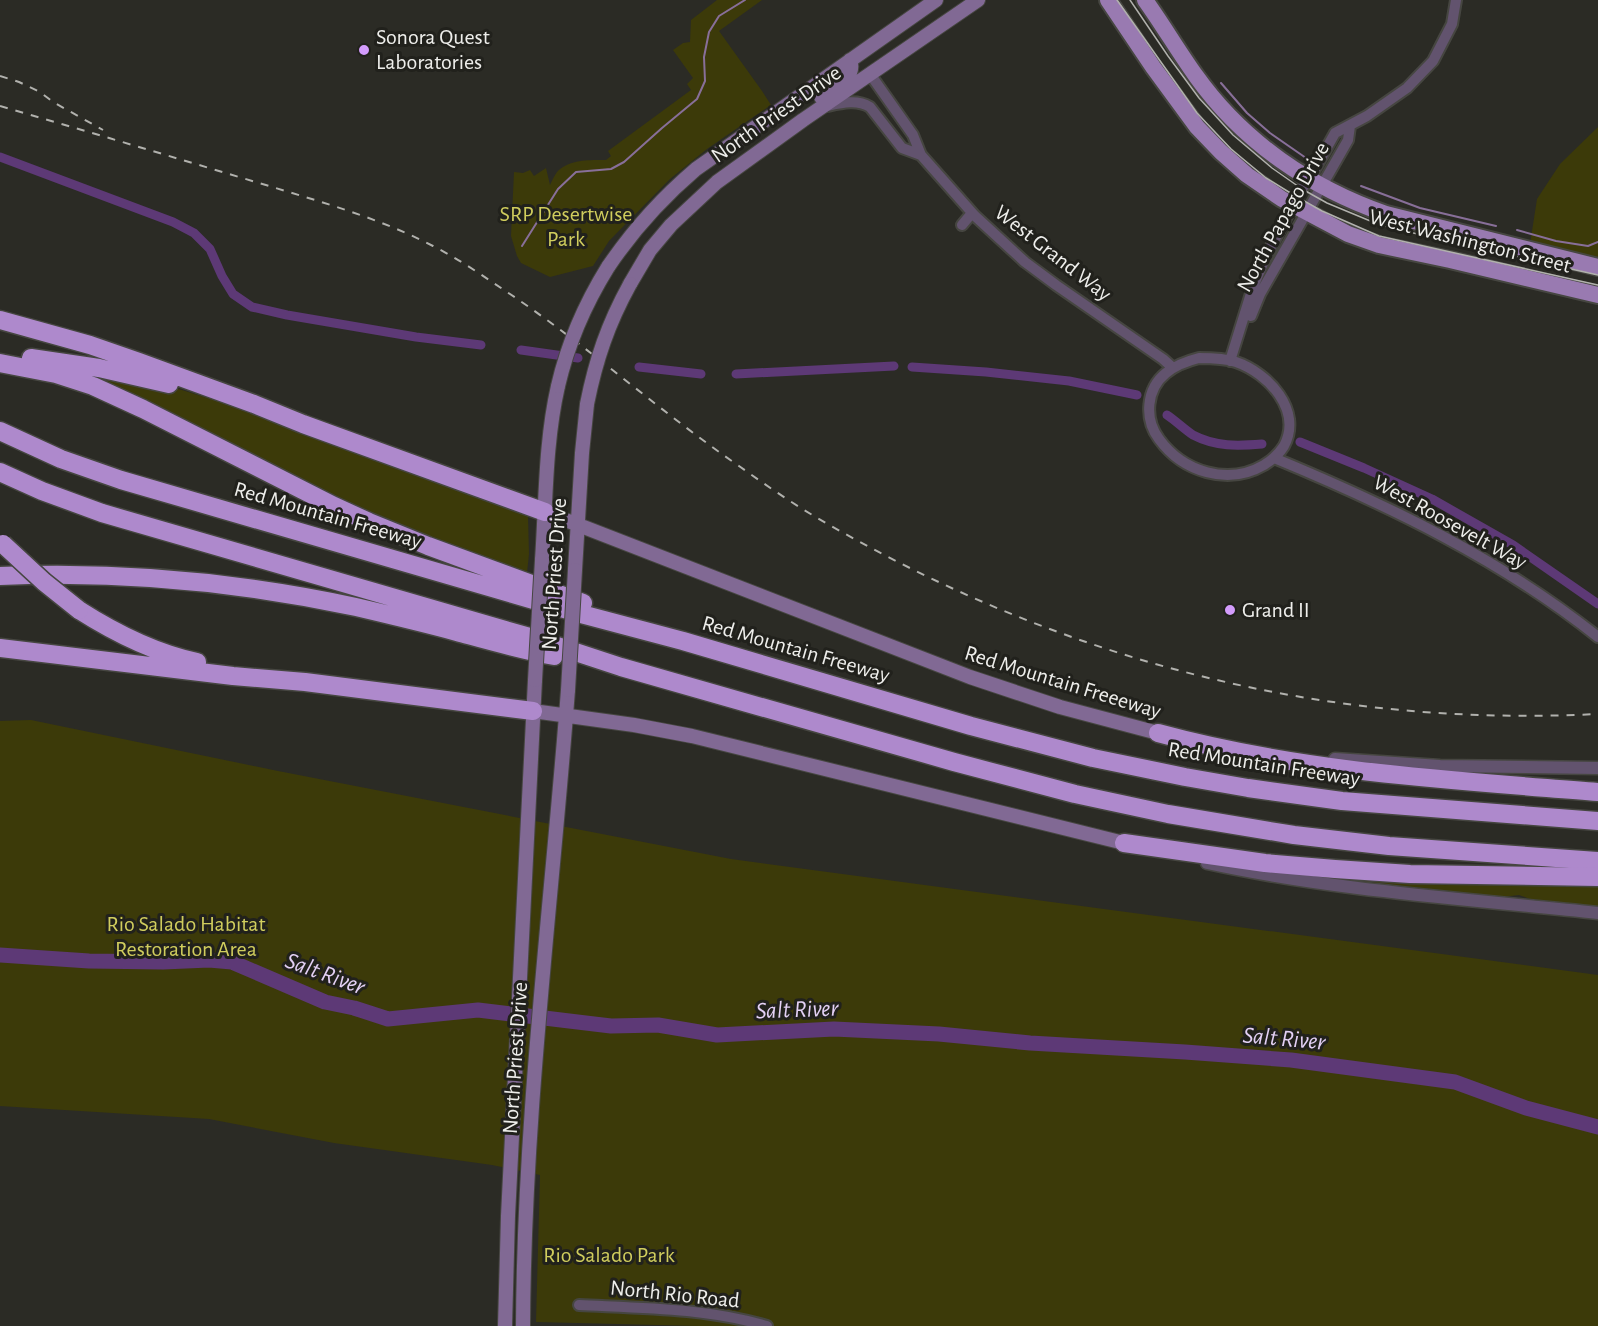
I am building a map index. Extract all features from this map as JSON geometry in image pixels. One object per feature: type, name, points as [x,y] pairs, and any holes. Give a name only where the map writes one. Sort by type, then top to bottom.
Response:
[{"type":"highway","points":[[0,320],[112,353],[544,512]]},
{"type":"highway","points":[[0,354],[78,365],[151,379],[303,424]]},
{"type":"highway","points":[[0,363],[46,372],[93,386],[369,522],[682,641]]},
{"type":"highway","name":"Red Mountain Freeway","points":[[0,431],[54,456],[121,480],[1011,737],[1093,758],[1185,777],[1362,803],[1598,821]]},
{"type":"highway","points":[[0,472],[42,491],[102,513],[533,638],[621,667],[1013,779],[1168,814],[1262,831],[1358,843],[1598,861]]},
{"type":"highway","points":[[2,543],[56,593],[79,610],[124,636],[178,657],[305,682]]},
{"type":"highway","points":[[0,576],[115,576],[245,588],[388,614],[523,650],[621,667]]},
{"type":"highway","points":[[0,648],[233,676],[305,682],[532,711]]},
{"type":"highway","points":[[1158,733],[1243,753],[1344,769],[1598,792]]},
{"type":"highway","points":[[1124,843],[1265,863],[1335,869],[1410,874],[1598,877]]},
{"type":"main road","name":"North Priest Drive","points":[[505,1326],[528,786],[544,512],[549,435],[558,386],[568,351],[594,290],[608,267],[642,221],[685,178],[936,0]]},
{"type":"main road","name":"North Priest Drive","points":[[523,1326],[527,1181],[568,690],[584,436],[593,374],[602,347],[612,319],[650,250],[694,202],[717,182],[803,120],[978,0]]},
{"type":"main road","name":"West Washington Street","points":[[1108,0],[1197,127],[1247,175],[1299,209],[1348,234],[1379,244],[1598,295]]},
{"type":"main road","name":"West Washington Street","points":[[1145,0],[1197,78],[1223,109],[1280,160],[1315,183],[1357,204],[1386,214],[1598,267]]},
{"type":"main road","points":[[803,120],[816,100],[847,78],[852,71],[850,60]]},
{"type":"main road","name":"Red Mountain Freeeway","points":[[544,512],[970,678],[1050,704],[1158,733]]},
{"type":"main road","points":[[532,711],[692,736],[1124,843]]},
{"type":"street","name":"North Papago Drive","points":[[1299,209],[1315,183],[1335,133],[1350,126],[1407,88],[1433,61],[1452,24],[1456,0]]},
{"type":"street","name":"West Grand Way","points":[[870,74],[913,135],[921,155],[972,213],[1025,262],[1173,368]]},
{"type":"street","name":"West Grand Way","points":[[823,106],[843,103],[864,104],[870,107],[902,148],[921,155]]},
{"type":"street","name":"North Papago Drive","points":[[1234,361],[1259,271],[1315,183],[1348,140],[1350,126]]},
{"type":"street","points":[[962,225],[972,213]]},
{"type":"street","points":[[1199,358],[1234,361],[1265,378],[1282,399],[1289,418],[1288,432],[1285,444],[1274,458],[1251,471],[1220,475],[1196,469],[1184,463],[1161,442],[1151,427],[1150,404],[1160,379],[1182,363],[1199,358]]},
{"type":"street","name":"West Roosevelt Way","points":[[1274,458],[1408,517],[1486,559],[1598,637]]},
{"type":"street","name":"Red Mountain Freeeway","points":[[1158,733],[1359,761],[1440,766],[1598,768]]},
{"type":"street","points":[[1124,843],[1225,867],[1308,881],[1598,913]]},
{"type":"street","name":"North Rio Road","points":[[579,1305],[685,1310],[723,1315],[767,1326]]},
{"type":"green space","name":"SRP Desertwise Park","points":[[717,0],[762,0],[719,31],[771,105],[707,149],[670,179],[609,241],[593,266],[550,277],[521,263],[511,236],[514,172],[523,173],[530,170],[534,176],[546,168],[550,185],[557,172],[567,165],[580,161],[606,160],[611,156],[608,151],[691,90],[687,84],[693,78],[673,50],[683,43],[690,42],[691,20]]},
{"type":"green space","points":[[1598,127],[1598,260],[1530,244],[1537,199],[1560,164]]},
{"type":"green space","points":[[99,372],[169,386],[240,408],[492,499],[528,516],[527,573],[412,530],[354,505],[125,390],[98,379]]},
{"type":"green space","name":"Rio Salado Habitat Restoration Area","points":[[31,720],[278,771],[731,859],[1598,975],[1598,1326],[698,1326],[536,1322],[540,1175],[492,1165],[334,1143],[209,1119],[0,1106],[0,721]]},
{"type":"green space","points":[[1287,873],[1598,884],[1598,907],[1530,899],[1519,895],[1503,897]]},
{"type":"waterway","points":[[522,246],[558,189],[576,172],[611,169],[624,162],[697,99],[705,81],[704,57],[709,32],[719,16],[745,0]]},
{"type":"waterway","points":[[1221,83],[1247,113],[1270,133],[1306,158]]},
{"type":"waterway","points":[[0,157],[173,222],[194,233],[210,249],[233,294],[252,307],[416,337],[481,345]]},
{"type":"waterway","points":[[1361,186],[1420,208],[1496,226]]},
{"type":"waterway","points":[[1517,230],[1556,241],[1588,246],[1598,242]]},
{"type":"waterway","points":[[521,350],[578,358]]},
{"type":"waterway","points":[[736,374],[894,366]]},
{"type":"waterway","points":[[639,367],[701,374]]},
{"type":"waterway","points":[[912,367],[1069,381],[1137,395]]},
{"type":"waterway","points":[[1167,415],[1193,435],[1210,442],[1236,445],[1262,444]]},
{"type":"waterway","points":[[1300,442],[1432,499],[1513,545],[1598,604]]},
{"type":"waterway","name":"Salt River","points":[[0,955],[89,961],[209,960],[232,962],[325,1002],[388,1019],[478,1010],[611,1026],[658,1025],[717,1035],[834,1029],[939,1034],[1030,1043],[1291,1060],[1455,1082],[1526,1108],[1598,1127]]},
{"type":"tram line","points":[[1117,0],[1197,113],[1231,149],[1266,178],[1297,197],[1322,211],[1379,236],[1598,285]]},
{"type":"tram line","points":[[1130,0],[1199,98],[1233,135],[1272,168],[1302,189],[1327,203],[1380,225],[1598,275]]},
{"type":"railway","points":[[0,76],[40,92],[53,102],[103,130]]},
{"type":"railway","points":[[0,106],[332,205],[433,246],[471,268],[537,313],[709,445],[793,503],[917,571],[1009,613],[1103,648],[1198,676],[1296,696],[1395,709],[1495,715],[1598,714]]},
{"type":"place","name":"Sonora Quest Laboratories","points":[[364,50]]},
{"type":"place","name":"Grand II","points":[[1230,610]]},
{"type":"park label","name":"Rio Salado Park","points":[[609,1255]]}]
